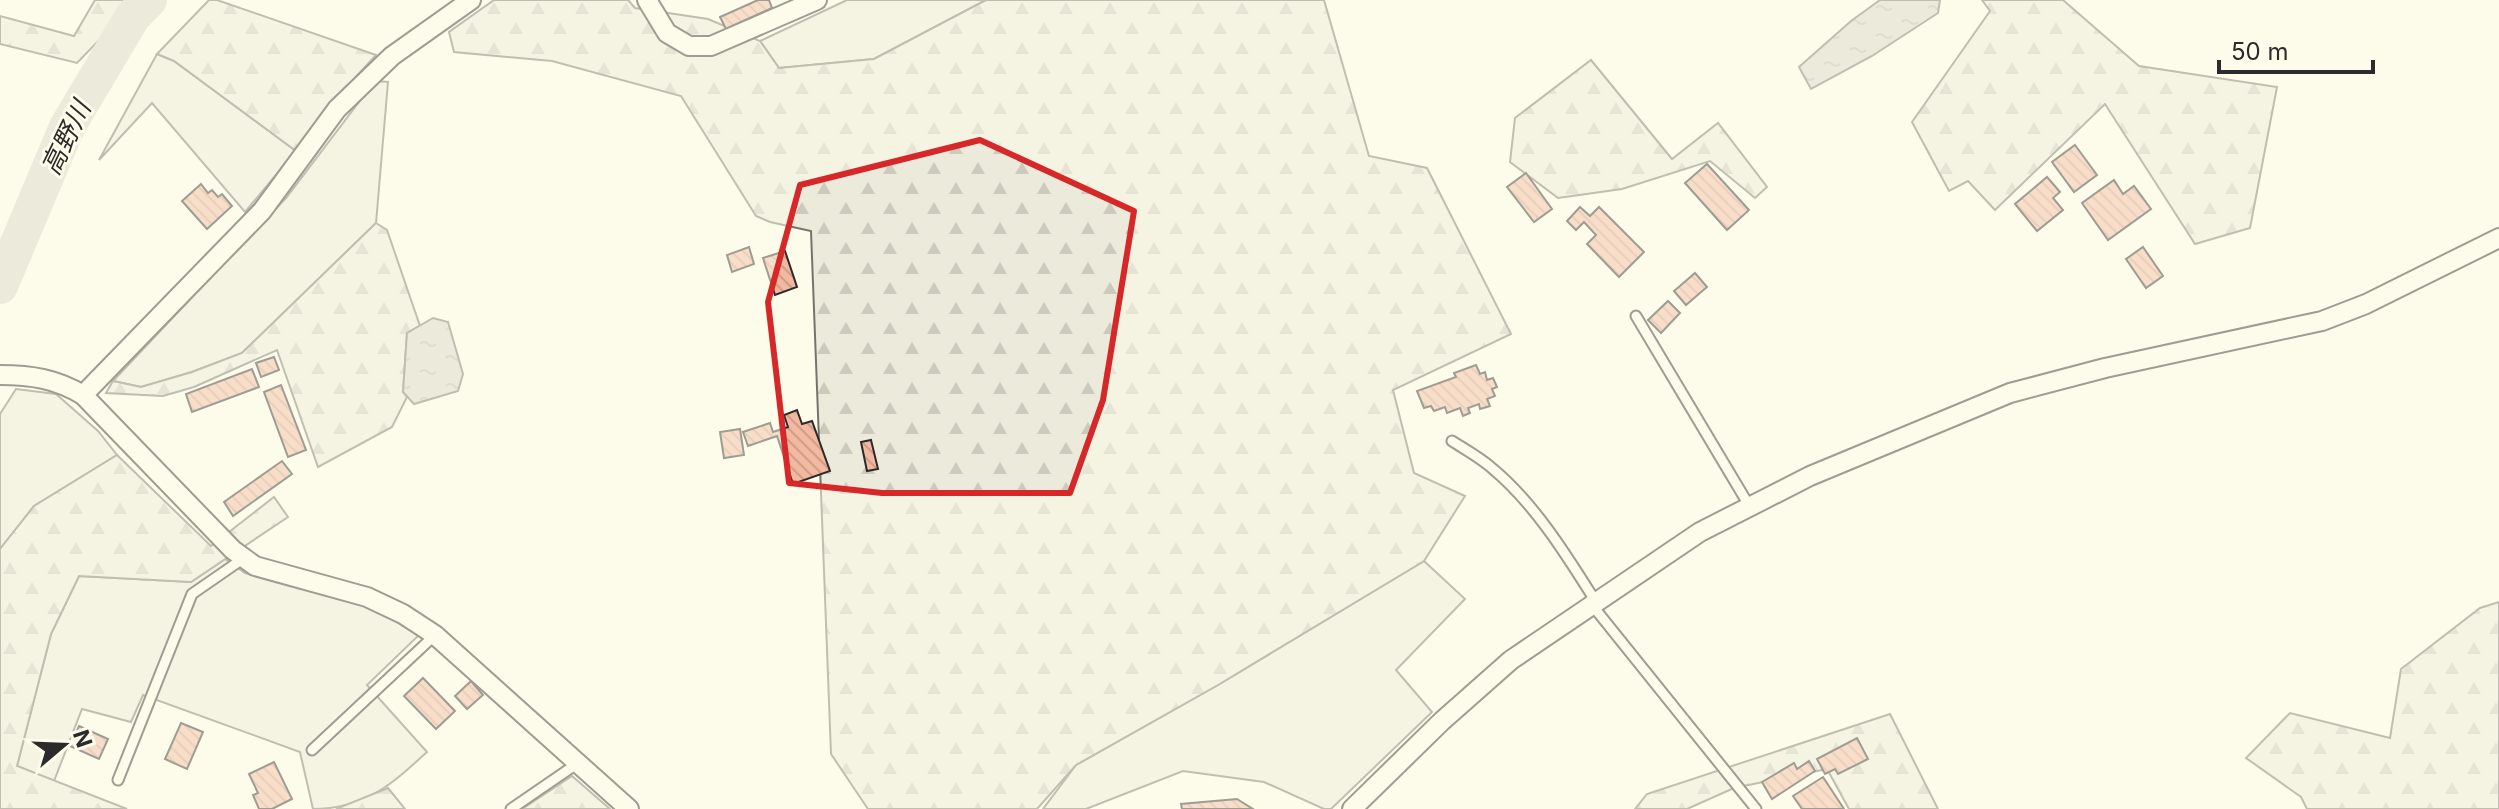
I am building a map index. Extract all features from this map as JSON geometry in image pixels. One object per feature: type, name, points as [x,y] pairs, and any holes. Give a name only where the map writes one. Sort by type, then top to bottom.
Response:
[{"type":"street","points":[[83,395],[262,211],[337,109],[392,56],[471,0]]},
{"type":"street","points":[[647,0],[667,33],[689,46],[711,46],[817,0]]},
{"type":"street","points":[[1352,809],[1442,721],[1511,660],[1700,532],[1810,476],[2010,393],[2105,368],[2322,321],[2366,304],[2499,238]]},
{"type":"street","points":[[0,375],[32,375],[63,383],[83,395],[233,550],[255,566],[367,597],[403,614],[435,635],[629,809]]},
{"type":"lane","points":[[1636,316],[1750,507]]},
{"type":"lane","points":[[1452,441],[1495,470],[1514,490],[1556,543],[1594,603],[1756,809]]},
{"type":"lane","points":[[118,780],[192,594],[244,558]]},
{"type":"lane","points":[[312,750],[435,635]]},
{"type":"lane","points":[[511,809],[578,763]]},
{"type":"highlighted area","points":[[980,140],[1134,211],[1103,400],[1070,493],[882,493],[789,483],[768,302],[800,185]]},
{"type":"green space","points":[[95,0],[138,0],[77,63],[0,44],[0,16],[74,36]]},
{"type":"green space","points":[[209,0],[217,0],[376,55],[333,102],[296,151],[174,61],[157,54]]},
{"type":"green space","points":[[494,0],[628,0],[635,8],[708,19],[760,41],[779,68],[874,59],[986,0],[1324,0],[1369,156],[1427,168],[1511,334],[1393,390],[1414,473],[1465,496],[1424,561],[1218,685],[1076,765],[1037,809],[868,809],[831,754],[811,231],[756,216],[681,96],[552,61],[454,52],[449,32]]},
{"type":"green space","points":[[847,0],[986,0],[874,59],[779,68],[760,41]]},
{"type":"green space","points":[[1982,0],[2063,0],[2139,66],[2277,87],[2250,228],[2195,244],[2105,104],[1995,210],[1968,181],[1949,191],[1912,122],[1990,11]]},
{"type":"green space","points":[[157,54],[174,61],[296,151],[245,212],[152,103],[99,160]]},
{"type":"green space","points":[[1591,60],[1672,159],[1718,123],[1767,187],[1755,198],[1710,161],[1622,189],[1558,198],[1510,162],[1515,118]]},
{"type":"green space","points":[[375,81],[388,82],[376,223],[242,353],[141,387],[113,381],[286,198]]},
{"type":"green space","points":[[376,223],[387,230],[420,326],[407,333],[403,392],[407,397],[392,427],[318,467],[277,350],[194,387],[163,396],[106,393],[113,381],[141,387],[242,353]]},
{"type":"green space","points":[[16,389],[56,394],[98,431],[117,455],[34,506],[0,549],[0,414]]},
{"type":"green space","points":[[117,455],[211,546],[274,497],[288,517],[191,582],[79,576],[51,634],[17,766],[127,809],[0,809],[0,549],[34,506]]},
{"type":"green space","points":[[225,559],[245,573],[367,605],[419,635],[367,685],[427,752],[389,785],[362,800],[313,809],[300,752],[143,695],[131,722],[82,709],[54,781],[17,766],[51,634],[79,576],[191,582]]},
{"type":"green space","points":[[1424,561],[1465,599],[1396,670],[1432,712],[1331,809],[1324,809],[1264,782],[1183,771],[1086,809],[1043,809],[1076,765],[1218,685]]},
{"type":"green space","points":[[2499,602],[2499,809],[2307,809],[2301,797],[2246,758],[2290,713],[2390,738],[2401,669],[2480,608]]},
{"type":"green space","points":[[1890,714],[1938,809],[1849,809],[1827,769],[1734,788],[1687,809],[1635,809],[1647,794]]},
{"type":"green space","points":[[572,776],[610,809],[522,809]]},
{"type":"green space","points":[[388,788],[405,809],[336,809]]},
{"type":"water","points":[[1880,0],[1940,0],[1938,13],[1872,56],[1811,89],[1799,67]]},
{"type":"water","points":[[433,318],[448,322],[463,374],[458,391],[414,404],[403,392],[407,333]]},
{"type":"building","points":[[758,0],[769,0],[772,8],[726,29],[720,17]]},
{"type":"building","points":[[2075,145],[2097,175],[2074,192],[2052,162]]},
{"type":"building","points":[[1707,164],[1749,210],[1727,230],[1685,183]]},
{"type":"building","points":[[1526,173],[1552,209],[1534,222],[1507,187]]},
{"type":"building","points":[[2047,177],[2060,192],[2053,198],[2063,210],[2037,231],[2015,204]]},
{"type":"building","points":[[2114,180],[2123,194],[2134,186],[2151,209],[2108,240],[2082,203]]},
{"type":"building","points":[[201,184],[208,193],[212,190],[218,197],[222,194],[232,206],[207,229],[182,201]]},
{"type":"building","points":[[1580,207],[1590,216],[1599,207],[1644,252],[1619,277],[1587,244],[1596,235],[1584,222],[1576,230],[1567,221]]},
{"type":"building","points":[[749,247],[754,264],[732,272],[727,255]]},
{"type":"building","points":[[2143,247],[2163,276],[2146,288],[2126,259]]},
{"type":"building","points":[[785,251],[797,287],[775,295],[763,258]]},
{"type":"building","points":[[1695,273],[1707,287],[1686,305],[1674,291]]},
{"type":"building","points":[[1668,301],[1680,313],[1661,333],[1648,320]]},
{"type":"building","points":[[274,357],[279,370],[261,377],[256,363]]},
{"type":"building","points":[[1476,365],[1480,374],[1485,372],[1487,380],[1493,378],[1497,387],[1492,389],[1495,396],[1487,399],[1490,406],[1480,409],[1479,404],[1468,408],[1470,413],[1463,416],[1460,408],[1447,413],[1445,407],[1434,411],[1431,406],[1424,408],[1417,391],[1456,377],[1454,373]]},
{"type":"building","points":[[252,369],[259,387],[192,412],[186,394]]},
{"type":"building","points":[[281,385],[306,450],[288,457],[264,392]]},
{"type":"building","points":[[797,410],[802,424],[812,421],[830,471],[793,484],[777,436],[748,446],[743,432],[770,423],[773,432],[788,427],[784,415]]},
{"type":"building","points":[[740,429],[744,455],[724,458],[720,432]]},
{"type":"building","points":[[871,440],[878,469],[867,471],[861,442]]},
{"type":"building","points":[[282,461],[292,474],[233,516],[224,502]]},
{"type":"building","points":[[423,678],[455,711],[436,729],[404,696]]},
{"type":"building","points":[[471,681],[483,695],[467,709],[455,696]]},
{"type":"building","points":[[181,723],[203,732],[187,769],[165,759]]},
{"type":"building","points":[[79,726],[108,739],[99,759],[70,746]]},
{"type":"building","points":[[1857,738],[1868,759],[1838,774],[1835,769],[1825,774],[1817,759]]},
{"type":"building","points":[[1809,761],[1815,771],[1772,799],[1762,782],[1794,763],[1797,769]]},
{"type":"building","points":[[274,762],[292,799],[272,809],[259,809],[253,795],[258,793],[249,774]]},
{"type":"building","points":[[1823,777],[1844,809],[1802,809],[1793,796]]},
{"type":"building","points":[[1237,799],[1253,809],[1182,809],[1181,804]]},
{"type":"waterway","name":"高野川","points":[[0,286],[67,127],[133,16],[149,0]]}]
